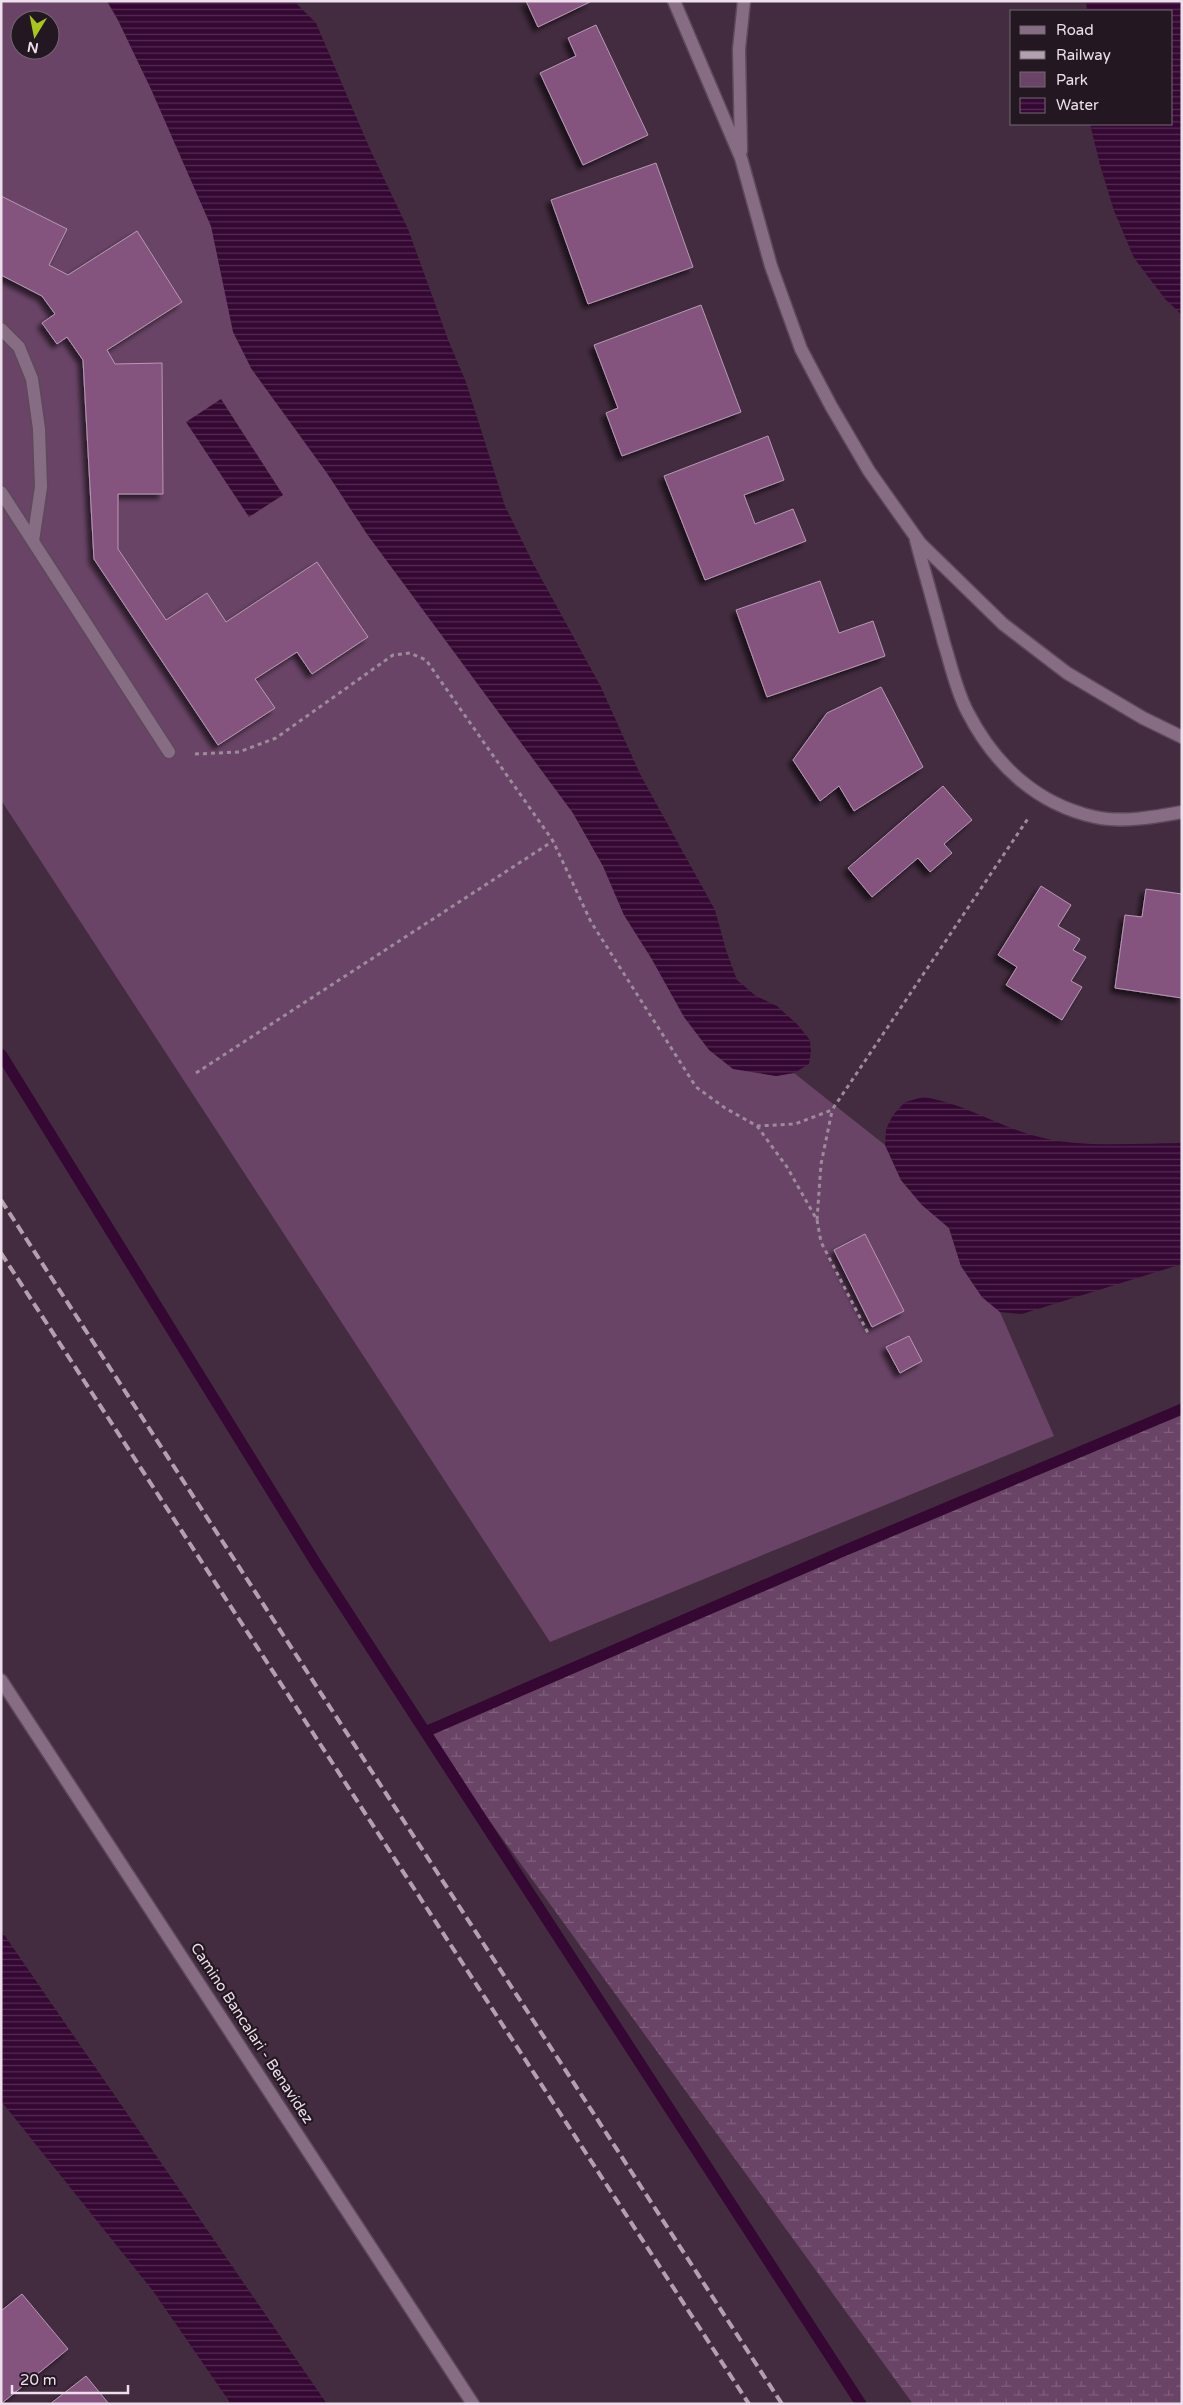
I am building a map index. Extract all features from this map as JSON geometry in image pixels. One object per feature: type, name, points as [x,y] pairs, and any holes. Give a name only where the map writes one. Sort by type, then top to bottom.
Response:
[{"type":"street","points":[[674,1],[741,158],[771,266],[800,349],[869,471],[920,543],[1003,624],[1060,668],[1143,718],[1182,737]]},
{"type":"street","points":[[741,158],[739,49],[744,1]]},
{"type":"street","points":[[1,329],[19,347],[33,388],[39,429],[41,487],[33,541]]},
{"type":"street","points":[[1,492],[169,752]]},
{"type":"street","points":[[914,535],[954,677],[966,710],[984,739],[1007,768],[1042,798],[1095,817],[1145,819],[1182,812]]},
{"type":"street","name":"Camino Bancalari - Benavídez","points":[[1,1680],[473,2404]]},
{"type":"path","points":[[169,752],[205,754],[239,752],[276,738],[393,655],[410,653],[426,660],[553,841],[591,922],[696,1087],[725,1108],[757,1126],[787,1167],[817,1220]]},
{"type":"path","points":[[869,1335],[821,1242],[817,1220],[821,1164],[832,1110],[1042,798]]},
{"type":"path","points":[[196,1073],[553,841]]},
{"type":"path","points":[[757,1126],[796,1124],[832,1110]]},
{"type":"green space","points":[[1,1],[107,1],[151,89],[211,226],[251,368],[327,473],[367,534],[573,813],[603,866],[624,915],[650,956],[756,1072],[776,1076],[794,1073],[885,1145],[901,1180],[922,1205],[949,1228],[961,1266],[982,1297],[1000,1312],[1054,1436],[550,1642],[1,800]]},
{"type":"green space","points":[[1182,1412],[1182,2404],[913,2404],[425,1732]]},
{"type":"water","points":[[107,1],[294,1],[316,23],[370,149],[408,229],[449,342],[466,382],[505,506],[534,565],[601,687],[640,774],[715,910],[737,980],[756,996],[777,1006],[797,1024],[810,1040],[809,1064],[794,1073],[776,1076],[733,1069],[709,1050],[684,1017],[650,956],[624,915],[603,866],[573,813],[367,534],[327,473],[251,368],[233,332],[211,226],[151,89]]},
{"type":"water","points":[[1086,1],[1182,1],[1182,315],[1165,299],[1134,258],[1114,211],[1090,125],[1173,125],[1173,10],[1087,10]]},
{"type":"water","points":[[221,399],[283,495],[249,517],[186,422]]},
{"type":"water","points":[[923,1097],[952,1104],[1032,1135],[1050,1139],[1087,1144],[1182,1143],[1182,1264],[1022,1314],[1000,1312],[982,1297],[961,1266],[949,1228],[922,1205],[901,1180],[885,1145],[886,1129],[893,1115],[905,1102]]},
{"type":"water","points":[[1,1930],[327,2404],[231,2404],[153,2291],[1,2101]]},
{"type":"building","points":[[526,1],[592,1],[538,27]]},
{"type":"building","points":[[596,25],[648,135],[583,165],[540,73],[576,56],[568,38]]},
{"type":"building","points":[[656,163],[693,267],[588,304],[551,200]]},
{"type":"building","points":[[1,196],[67,229],[49,265],[68,275],[137,231],[182,302],[107,350],[115,364],[162,363],[163,494],[118,494],[118,549],[166,620],[207,593],[226,622],[317,562],[368,637],[312,674],[297,652],[255,679],[275,708],[218,745],[94,559],[83,360],[67,337],[57,344],[42,323],[55,314],[42,296],[1,275]]},
{"type":"building","points":[[701,305],[741,412],[622,456],[606,413],[618,408],[594,345]]},
{"type":"building","points":[[768,436],[784,480],[744,495],[755,524],[793,509],[806,541],[705,580],[664,476]]},
{"type":"building","points":[[820,581],[839,633],[873,621],[885,656],[767,697],[736,610]]},
{"type":"building","points":[[881,687],[923,767],[854,811],[839,786],[820,801],[793,760],[827,713]]},
{"type":"building","points":[[943,786],[972,820],[944,844],[952,853],[930,872],[918,858],[872,897],[848,868]]},
{"type":"building","points":[[1041,886],[1071,905],[1058,926],[1080,939],[1073,950],[1086,957],[1071,981],[1082,987],[1062,1020],[1006,985],[1017,967],[998,955]]},
{"type":"building","points":[[1146,889],[1182,894],[1182,998],[1115,988],[1125,915],[1142,917]]},
{"type":"building","points":[[865,1234],[904,1311],[872,1327],[834,1250]]},
{"type":"building","points":[[909,1336],[922,1361],[900,1373],[886,1347]]},
{"type":"building","points":[[22,2294],[68,2349],[1,2404],[1,2311]]},
{"type":"building","points":[[86,2376],[109,2404],[50,2404]]},
{"type":"waterway","points":[[1,1054],[317,1565],[861,2404]]},
{"type":"waterway","points":[[425,1732],[841,1552],[1182,1409]]},
{"type":"railway","points":[[1,1200],[782,2404]]},
{"type":"railway","points":[[1,1253],[749,2404]]}]
